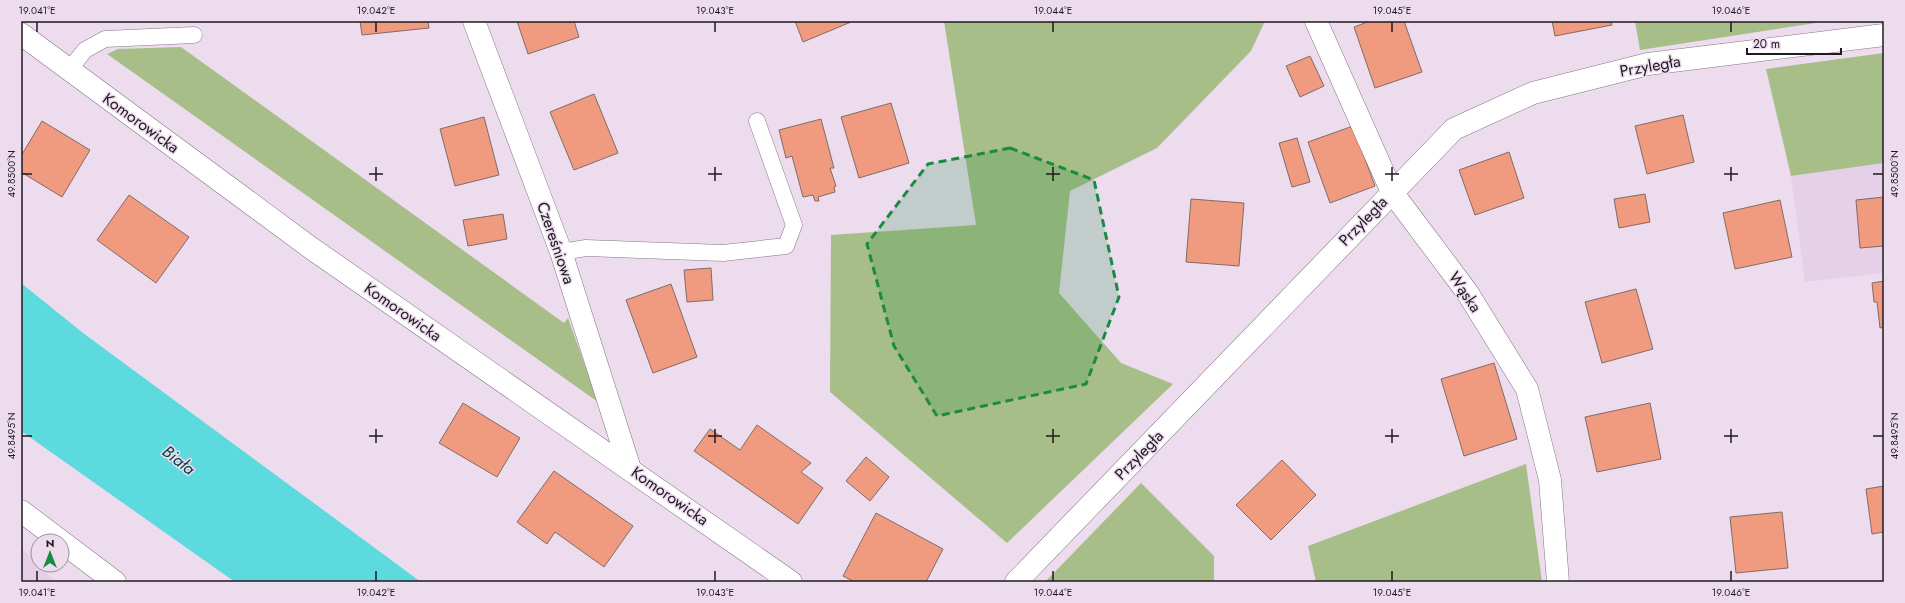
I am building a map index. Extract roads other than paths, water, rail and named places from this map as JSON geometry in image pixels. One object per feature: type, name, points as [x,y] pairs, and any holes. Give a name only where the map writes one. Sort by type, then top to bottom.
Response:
[{"type":"street","name":"Czereśniowa","points":[[474,21],[560,252],[630,469]]},
{"type":"street","name":"Wąska","points":[[1316,21],[1392,192],[1467,292],[1527,389],[1550,480],[1558,582]]},
{"type":"street","name":"Komorowicka","points":[[21,34],[311,248],[791,582]]},
{"type":"street","name":"Przyległa","points":[[1016,582],[1454,129],[1533,93],[1648,64],[1884,35]]},
{"type":"street","points":[[21,511],[115,582]]},
{"type":"lane","points":[[70,70],[85,50],[105,39],[194,35]]},
{"type":"lane","points":[[560,252],[586,248],[723,253],[786,246],[794,225],[757,122]]},
{"type":"water","name":"Biała","points":[[21,283],[83,333],[421,582],[235,582],[21,431]]}]
